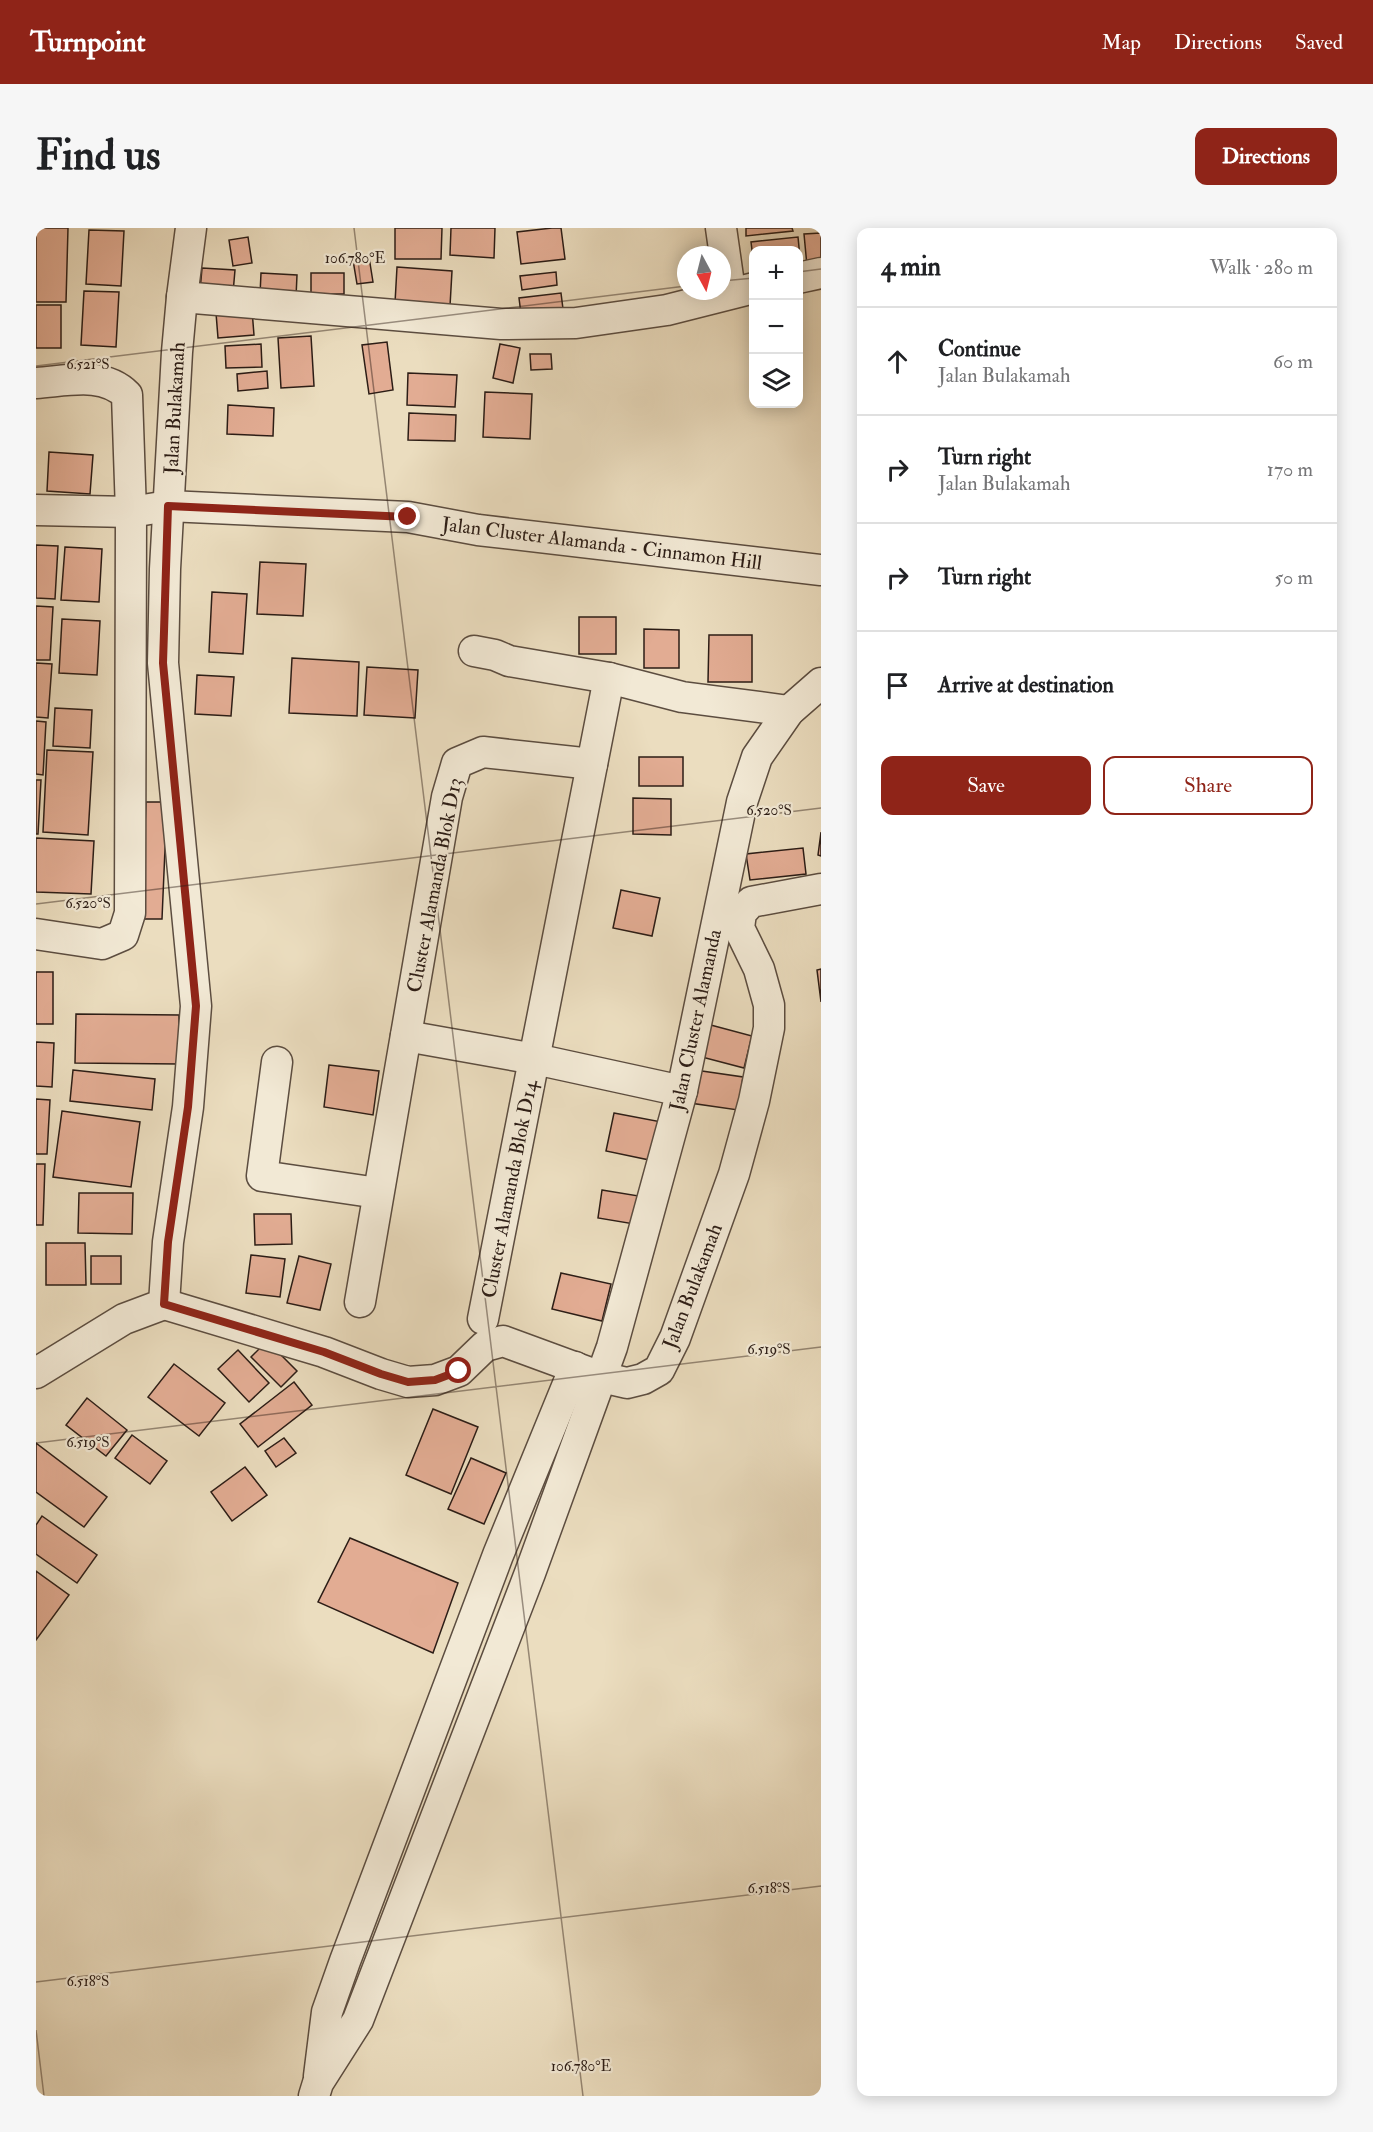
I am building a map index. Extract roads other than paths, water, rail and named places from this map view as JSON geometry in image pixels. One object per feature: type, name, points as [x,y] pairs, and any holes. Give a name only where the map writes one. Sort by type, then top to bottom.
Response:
[{"type":"street","name":"Jalan Bulakamah","points":[[191,228],[182,297],[168,506],[163,663],[196,1006],[188,1107],[168,1242],[164,1304],[324,1352],[408,1382],[435,1380],[459,1371],[485,1346],[503,1341],[588,1372],[627,1383],[643,1379],[659,1370],[675,1338],[734,1174],[754,1101],[769,1028],[769,1005],[759,969],[739,928],[741,913],[751,902],[821,889]]},
{"type":"street","points":[[182,297],[501,324],[576,323],[667,310],[741,283],[721,228]]},
{"type":"street","points":[[803,277],[821,273]]},
{"type":"street","points":[[36,383],[91,379],[118,386],[127,395],[131,512],[129,913],[123,935],[102,944],[36,934]]},
{"type":"street","name":"Jalan Cluster Alamanda - Cinnamon Hill","points":[[36,510],[131,512],[168,506],[408,517],[478,530],[821,570]]},
{"type":"street","points":[[474,651],[495,655],[509,661],[609,678],[682,697],[789,711]]},
{"type":"street","points":[[535,1059],[609,678]]},
{"type":"street","name":"Jalan Cluster Alamanda","points":[[316,2090],[327,2012],[498,1555],[588,1372],[615,1336],[682,1091],[741,802],[757,757],[789,711],[821,683]]},
{"type":"street","name":"Cluster Alamanda Blok D13","points":[[405,1036],[447,797],[457,763],[483,752],[592,764]]},
{"type":"street","points":[[360,1302],[405,1036],[535,1059],[682,1091]]},
{"type":"street","name":"Cluster Alamanda Blok D14","points":[[483,1320],[535,1059]]},
{"type":"street","points":[[277,1062],[262,1176],[378,1193]]},
{"type":"street","points":[[36,1374],[124,1319],[164,1304]]}]
